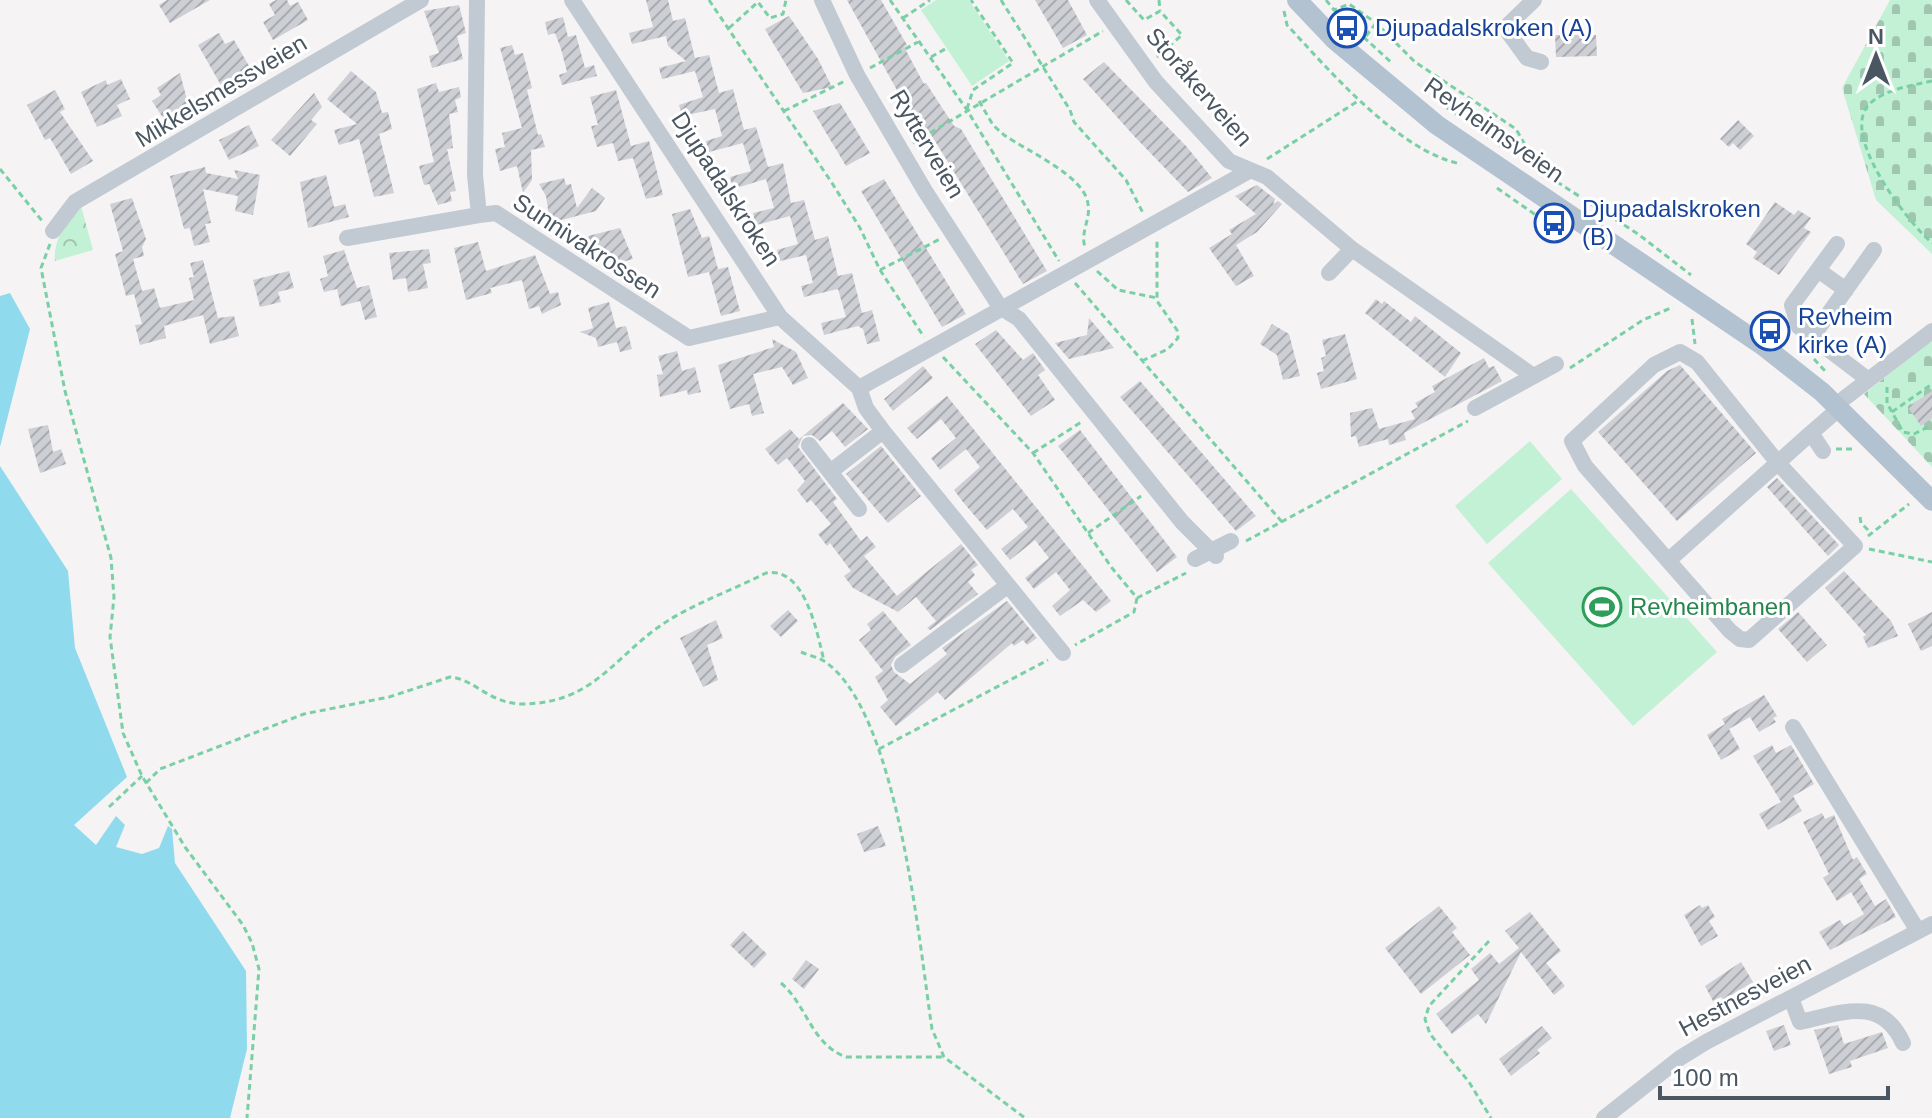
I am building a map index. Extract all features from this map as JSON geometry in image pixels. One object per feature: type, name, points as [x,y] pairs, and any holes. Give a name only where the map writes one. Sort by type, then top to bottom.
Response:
[{"type":"main road","name":"Revheimsveien","points":[[1297,0],[1335,40],[1437,125],[1762,345],[1839,406],[1926,506]]},
{"type":"street","name":"Sunnivakrossen","points":[[477,0],[475,175],[479,215],[496,213],[689,338],[780,317]]},
{"type":"street","name":"Djupadalskroken","points":[[572,0],[780,317],[859,388]]},
{"type":"street","name":"Rytterveien","points":[[822,0],[857,75],[1000,307],[1019,319],[1153,488],[1214,554]]},
{"type":"street","name":"Storåkerveien","points":[[1097,0],[1177,105],[1229,161],[1267,177],[1352,249],[1532,375]]},
{"type":"street","points":[[1534,0],[1505,28],[1527,58],[1541,62]]},
{"type":"street","name":"Mikkelsmessveien","points":[[53,231],[75,202],[411,2]]},
{"type":"street","points":[[1063,653],[883,431],[866,408],[859,388],[1249,171]]},
{"type":"street","points":[[347,238],[479,215]]},
{"type":"street","points":[[1837,244],[1792,305],[1799,327],[1872,374]]},
{"type":"street","points":[[1329,273],[1352,249]]},
{"type":"street","points":[[1812,337],[1874,250]]},
{"type":"street","points":[[1818,270],[1846,290]]},
{"type":"street","points":[[1669,560],[1872,374],[1932,331]]},
{"type":"street","points":[[1680,352],[1697,362],[1778,463],[1855,546],[1749,640],[1740,639],[1730,631],[1585,466],[1575,453],[1572,441],[1654,365],[1680,352]]},
{"type":"street","points":[[1476,412],[1532,375],[1557,370]]},
{"type":"street","points":[[830,472],[883,431]]},
{"type":"street","points":[[1811,433],[1823,451]]},
{"type":"street","points":[[809,445],[859,509]]},
{"type":"street","points":[[1192,565],[1231,541]]},
{"type":"street","points":[[902,665],[1007,586]]},
{"type":"street","name":"Hestnesveien","points":[[1604,1118],[1680,1058],[1925,928],[1793,727]]},
{"type":"street","points":[[1791,998],[1800,1022],[1869,1010],[1894,1023],[1903,1043]]},
{"type":"path","points":[[709,0],[832,183],[860,228],[880,270],[932,348],[1033,453],[1137,598]]},
{"type":"path","points":[[729,28],[758,2],[770,18],[783,14],[786,0]]},
{"type":"path","points":[[902,18],[930,0]]},
{"type":"path","points":[[967,110],[973,90],[1013,63],[971,0]]},
{"type":"path","points":[[1001,0],[1074,122],[1126,180],[1151,226],[1159,247],[1157,298],[1177,330],[1178,338],[1168,349],[1142,361]]},
{"type":"path","points":[[1126,0],[1144,20],[1160,11]]},
{"type":"path","points":[[1151,62],[1182,38],[1160,11],[1159,0]]},
{"type":"path","points":[[1326,0],[1397,69]]},
{"type":"path","points":[[1334,10],[1349,4],[1376,23],[1415,62],[1516,129],[1524,143],[1523,161]]},
{"type":"path","points":[[1365,37],[1376,23]]},
{"type":"path","points":[[903,148],[1114,24]]},
{"type":"path","points":[[931,57],[947,48]]},
{"type":"path","points":[[1932,81],[1874,100],[1865,108],[1862,121],[1871,156],[1889,196],[1910,224],[1932,243]]},
{"type":"path","points":[[1428,94],[1523,161],[1638,234],[1689,270],[1693,278]]},
{"type":"path","points":[[979,101],[993,125],[1019,148],[1063,173],[1083,189],[1089,209],[1082,240],[1102,278],[1118,290],[1157,298]]},
{"type":"path","points":[[1249,171],[1358,101]]},
{"type":"path","points":[[0,169],[53,231],[41,268],[65,391],[111,558],[114,597],[110,637],[123,733],[146,783],[207,881],[252,943],[259,969],[247,1118]]},
{"type":"path","points":[[880,270],[953,232]]},
{"type":"path","points":[[1557,370],[1643,320],[1677,306]]},
{"type":"path","points":[[1684,311],[1703,322]]},
{"type":"path","points":[[1692,316],[1697,362]]},
{"type":"path","points":[[1751,318],[1771,326],[1792,342]]},
{"type":"path","points":[[1812,358],[1832,378]]},
{"type":"path","points":[[1872,374],[1887,387],[1887,403],[1907,434],[1932,425]]},
{"type":"path","points":[[1892,412],[1932,384]]},
{"type":"path","points":[[1214,554],[1476,412]]},
{"type":"path","points":[[1033,453],[1094,413]]},
{"type":"path","points":[[1823,451],[1860,450],[1850,439]]},
{"type":"path","points":[[1088,533],[1153,488]]},
{"type":"path","points":[[1855,546],[1910,502],[1926,506]]},
{"type":"path","points":[[1860,517],[1861,523],[1871,534]]},
{"type":"path","points":[[1855,546],[1932,562]]},
{"type":"path","points":[[879,749],[1063,653],[1134,612],[1137,598],[1192,565]]},
{"type":"path","points":[[146,783],[160,769],[304,714],[389,697],[450,677],[507,703],[545,702],[570,694],[612,671],[659,627],[777,571],[790,578],[803,598],[813,619],[824,661],[852,695],[879,749],[901,825],[932,1029],[944,1057],[1025,1118]]},
{"type":"path","points":[[801,652],[824,661]]},
{"type":"path","points":[[109,807],[142,776]]},
{"type":"path","points":[[1489,941],[1429,1006],[1425,1019],[1430,1034],[1469,1082],[1491,1118]]},
{"type":"path","points":[[781,983],[791,991],[825,1046],[836,1053],[846,1057],[944,1057]]},
{"type":"green space","points":[[936,0],[969,0],[1009,61],[972,86],[921,10]]},
{"type":"green space","points":[[1890,0],[1932,0],[1932,254],[1876,200],[1842,88]]},
{"type":"green space","points":[[81,206],[93,250],[55,261],[59,238]]},
{"type":"green space","points":[[1932,340],[1932,467],[1864,394]]},
{"type":"green space","points":[[1530,441],[1562,479],[1487,544],[1455,506]]},
{"type":"green space","name":"Revheimbanen","points":[[1571,489],[1717,652],[1633,726],[1488,563]]},
{"type":"water","points":[[10,293],[30,329],[0,447],[0,296]]},
{"type":"water","points":[[0,466],[68,571],[75,648],[127,777],[74,825],[96,845],[116,816],[125,825],[116,847],[142,854],[159,848],[168,826],[172,829],[175,863],[246,971],[247,1049],[230,1118],[0,1118]]},
{"type":"building","points":[[167,0],[210,0],[170,23],[159,5]]},
{"type":"building","points":[[287,0],[290,6],[298,2],[308,20],[273,40],[263,22],[275,15],[269,4]]},
{"type":"building","points":[[646,0],[668,0],[673,21],[685,18],[695,58],[709,55],[719,93],[733,89],[744,130],[756,127],[768,167],[783,163],[791,203],[804,200],[815,240],[828,236],[838,276],[852,273],[862,313],[872,310],[880,341],[867,344],[863,329],[858,326],[824,335],[821,323],[846,317],[838,289],[804,297],[801,286],[813,283],[806,255],[780,261],[777,250],[798,244],[790,216],[756,225],[753,213],[774,208],[766,179],[733,189],[730,177],[751,171],[743,143],[709,152],[706,141],[722,136],[715,109],[682,116],[679,105],[703,97],[695,71],[662,79],[659,68],[686,61],[668,46],[666,36],[632,44],[629,33],[653,27]]},
{"type":"building","points":[[847,0],[881,0],[907,45],[904,47],[924,84],[954,126],[961,129],[1047,271],[1023,284],[927,128],[923,130],[898,92]]},
{"type":"building","points":[[1035,0],[1068,0],[1087,35],[1063,48]]},
{"type":"building","points":[[459,5],[466,33],[457,36],[463,59],[432,68],[429,56],[439,53],[424,11]]},
{"type":"building","points":[[789,16],[818,59],[832,87],[803,93],[765,29]]},
{"type":"building","points":[[563,17],[568,37],[576,35],[585,68],[594,65],[597,76],[562,85],[559,75],[567,72],[561,49],[555,33],[548,35],[545,22]]},
{"type":"building","points":[[219,33],[225,44],[234,40],[253,73],[222,87],[198,45]]},
{"type":"building","points":[[1555,35],[1596,35],[1597,56],[1556,57]]},
{"type":"building","points":[[512,45],[515,55],[523,53],[532,88],[527,90],[538,135],[541,134],[545,147],[531,150],[532,180],[523,193],[517,166],[500,171],[495,149],[505,147],[502,133],[522,128],[500,48]]},
{"type":"building","points":[[1104,62],[1187,147],[1212,178],[1188,192],[1134,136],[1083,79]]},
{"type":"building","points":[[351,71],[376,92],[382,113],[388,112],[392,129],[379,134],[394,193],[374,197],[359,139],[339,145],[334,130],[357,124],[327,99]]},
{"type":"building","points":[[180,73],[188,104],[163,118],[152,101],[161,95],[157,88]]},
{"type":"building","points":[[121,79],[130,99],[117,105],[122,116],[97,127],[81,92],[106,80],[107,85]]},
{"type":"building","points":[[436,83],[439,92],[459,87],[461,97],[455,100],[458,112],[449,114],[453,148],[447,149],[456,191],[450,192],[452,201],[438,205],[429,184],[424,185],[419,166],[434,162],[417,89]]},
{"type":"building","points":[[55,90],[65,109],[60,112],[93,161],[71,174],[50,138],[45,140],[27,105]]},
{"type":"building","points":[[616,90],[631,146],[649,141],[663,195],[646,199],[633,158],[618,161],[613,143],[597,147],[591,126],[598,125],[590,97]]},
{"type":"building","points":[[314,93],[322,107],[311,120],[317,124],[290,156],[271,140]]},
{"type":"building","points":[[840,103],[870,153],[846,166],[813,111]]},
{"type":"building","points":[[1738,120],[1754,136],[1740,150],[1733,143],[1729,147],[1720,139]]},
{"type":"building","points":[[249,125],[259,146],[229,160],[219,140]]},
{"type":"building","points":[[205,167],[206,173],[238,179],[234,170],[260,175],[253,215],[235,211],[238,196],[203,189],[211,223],[205,224],[210,242],[194,246],[190,228],[184,229],[170,176]]},
{"type":"building","points":[[326,175],[334,207],[345,204],[349,217],[308,228],[300,182]]},
{"type":"building","points":[[564,178],[566,185],[571,184],[577,208],[592,188],[605,198],[596,211],[550,223],[546,196],[539,184]]},
{"type":"building","points":[[884,179],[966,314],[942,327],[861,191]]},
{"type":"building","points":[[1257,185],[1275,199],[1273,204],[1278,201],[1282,204],[1257,232],[1236,245],[1254,276],[1236,286],[1209,248],[1232,234],[1229,230],[1256,214],[1235,196]]},
{"type":"building","points":[[132,198],[146,239],[142,247],[144,256],[133,259],[142,291],[154,288],[160,308],[194,300],[189,278],[194,277],[190,263],[203,260],[218,318],[234,316],[239,336],[210,344],[203,315],[164,326],[166,338],[140,345],[135,325],[142,324],[134,294],[126,296],[115,254],[123,251],[110,204]]},
{"type":"building","points":[[1775,202],[1794,215],[1798,210],[1811,218],[1804,228],[1811,232],[1779,275],[1753,258],[1757,252],[1746,244]]},
{"type":"building","points":[[690,209],[702,238],[709,236],[718,269],[714,270],[728,267],[740,311],[721,316],[709,272],[688,277],[672,214]]},
{"type":"building","points":[[620,228],[633,259],[611,265],[607,251],[593,255],[588,236]]},
{"type":"building","points":[[478,242],[486,271],[535,255],[550,294],[558,292],[561,305],[542,314],[539,306],[529,309],[522,280],[490,288],[492,293],[466,300],[454,248]]},
{"type":"building","points":[[429,249],[431,263],[423,264],[428,288],[408,292],[406,278],[393,280],[389,253]]},
{"type":"building","points":[[344,250],[357,288],[369,285],[377,317],[365,320],[360,301],[341,306],[337,289],[324,292],[320,279],[328,276],[323,256]]},
{"type":"building","points":[[289,271],[294,288],[278,292],[281,302],[260,307],[253,280]]},
{"type":"building","points":[[1376,299],[1382,304],[1384,301],[1411,322],[1415,316],[1461,353],[1445,377],[1365,313]]},
{"type":"building","points":[[609,302],[616,328],[626,326],[632,349],[620,352],[617,342],[598,347],[596,338],[580,332],[593,328],[588,308]]},
{"type":"building","points":[[1089,318],[1114,348],[1069,359],[1055,343],[1087,335]]},
{"type":"building","points":[[1272,324],[1289,334],[1300,376],[1283,380],[1277,355],[1260,344]]},
{"type":"building","points":[[996,330],[1023,360],[1033,353],[1045,370],[1038,375],[1055,400],[1031,416],[975,344]]},
{"type":"building","points":[[1345,334],[1357,379],[1321,389],[1317,373],[1324,371],[1321,358],[1326,356],[1322,340]]},
{"type":"building","points":[[772,339],[796,352],[808,378],[793,385],[782,367],[753,374],[764,413],[752,416],[749,404],[730,409],[718,365],[774,347]]},
{"type":"building","points":[[677,351],[682,371],[695,367],[701,392],[688,395],[687,390],[660,397],[657,375],[663,374],[658,356]]},
{"type":"building","points":[[1484,358],[1489,368],[1494,366],[1502,381],[1404,433],[1406,440],[1389,445],[1388,439],[1359,447],[1356,436],[1351,437],[1350,413],[1372,408],[1379,429],[1415,419],[1411,411],[1418,407],[1415,403],[1435,392],[1432,386]]},
{"type":"building","points":[[1680,365],[1756,453],[1677,521],[1598,432],[1667,371]]},
{"type":"building","points":[[923,366],[933,378],[893,411],[884,399]]},
{"type":"building","points":[[1140,381],[1256,516],[1236,531],[1120,397]]},
{"type":"building","points":[[1932,391],[1932,418],[1921,426],[1908,407]]},
{"type":"building","points":[[947,396],[1111,601],[1096,612],[1083,600],[1060,616],[1052,606],[1070,590],[1056,572],[1034,589],[1025,578],[1049,558],[1035,540],[1010,560],[1001,549],[1028,527],[1013,509],[987,530],[963,502],[954,490],[980,467],[966,449],[940,470],[931,458],[956,438],[941,419],[917,439],[907,428]]},
{"type":"building","points":[[843,403],[868,429],[845,447],[832,431],[820,441],[812,435],[803,436],[798,447],[837,499],[833,502],[861,541],[867,536],[876,547],[864,556],[897,596],[961,544],[978,565],[971,570],[975,575],[968,582],[978,594],[930,630],[927,628],[936,621],[916,597],[898,612],[853,588],[844,576],[851,571],[830,543],[827,546],[818,534],[831,524],[811,500],[807,503],[797,490],[805,481],[787,458],[778,465],[765,449],[790,429],[799,439]]},
{"type":"building","points":[[48,425],[53,452],[61,449],[66,464],[40,473],[28,429]]},
{"type":"building","points":[[1080,430],[1177,557],[1157,572],[1058,446]]},
{"type":"building","points":[[881,446],[921,496],[888,523],[846,474]]},
{"type":"building","points":[[1777,478],[1839,545],[1828,556],[1767,487]]},
{"type":"building","points":[[1844,571],[1891,621],[1898,636],[1868,648],[1863,637],[1866,635],[1825,588]]},
{"type":"building","points":[[1007,601],[1037,638],[1027,645],[1023,640],[1014,646],[1012,643],[945,700],[938,692],[896,726],[880,707],[888,700],[875,677],[883,671],[859,640],[871,630],[867,624],[883,611],[911,645],[895,657],[891,665],[894,672],[910,684],[947,654],[942,648]]},
{"type":"building","points":[[788,610],[798,621],[781,637],[770,626]]},
{"type":"building","points":[[1798,612],[1827,645],[1807,662],[1778,629]]},
{"type":"building","points":[[1932,612],[1932,646],[1921,651],[1908,624]]},
{"type":"building","points":[[716,620],[723,638],[707,645],[718,680],[703,687],[680,638]]},
{"type":"building","points":[[1764,695],[1777,716],[1773,718],[1776,722],[1759,732],[1750,717],[1729,729],[1740,749],[1721,760],[1707,735],[1725,724],[1722,719]]},
{"type":"building","points":[[1772,745],[1776,753],[1791,745],[1814,784],[1793,796],[1802,811],[1768,830],[1759,814],[1781,802],[1753,756]]},
{"type":"building","points":[[1822,813],[1825,819],[1834,815],[1853,860],[1857,857],[1867,874],[1859,879],[1875,906],[1886,899],[1896,917],[1830,950],[1819,932],[1840,920],[1844,926],[1864,914],[1851,892],[1837,901],[1823,878],[1829,874],[1803,822]]},
{"type":"building","points":[[878,826],[886,846],[864,852],[857,834]]},
{"type":"building","points":[[1700,905],[1702,908],[1708,905],[1715,917],[1709,921],[1718,936],[1701,946],[1684,915]]},
{"type":"building","points":[[1439,906],[1457,928],[1452,932],[1470,955],[1421,994],[1385,948]]},
{"type":"building","points":[[1530,912],[1561,951],[1546,963],[1565,986],[1554,995],[1521,952],[1486,1024],[1478,1014],[1452,1034],[1436,1014],[1479,980],[1471,969],[1490,953],[1499,964],[1519,948],[1505,931]]},
{"type":"building","points":[[743,931],[767,954],[754,968],[730,945]]},
{"type":"building","points":[[806,960],[819,969],[804,989],[792,979]]},
{"type":"building","points":[[1741,962],[1753,982],[1723,1000],[1721,997],[1713,1001],[1705,986]]},
{"type":"building","points":[[1784,1025],[1791,1045],[1774,1051],[1766,1031]]},
{"type":"building","points":[[1838,1025],[1844,1044],[1882,1032],[1888,1048],[1850,1061],[1852,1067],[1829,1074],[1814,1030]]},
{"type":"building","points":[[1542,1026],[1552,1038],[1537,1050],[1540,1053],[1511,1076],[1499,1059]]},
{"type":"place","name":"Djupadalskroken (A)","points":[[1347,28]]},
{"type":"place","name":"Djupadalskroken (B)","points":[[1554,223]]},
{"type":"place","name":"Revheim kirke (A)","points":[[1770,331]]},
{"type":"place","name":"Revheimbanen","points":[[1602,607]]}]
